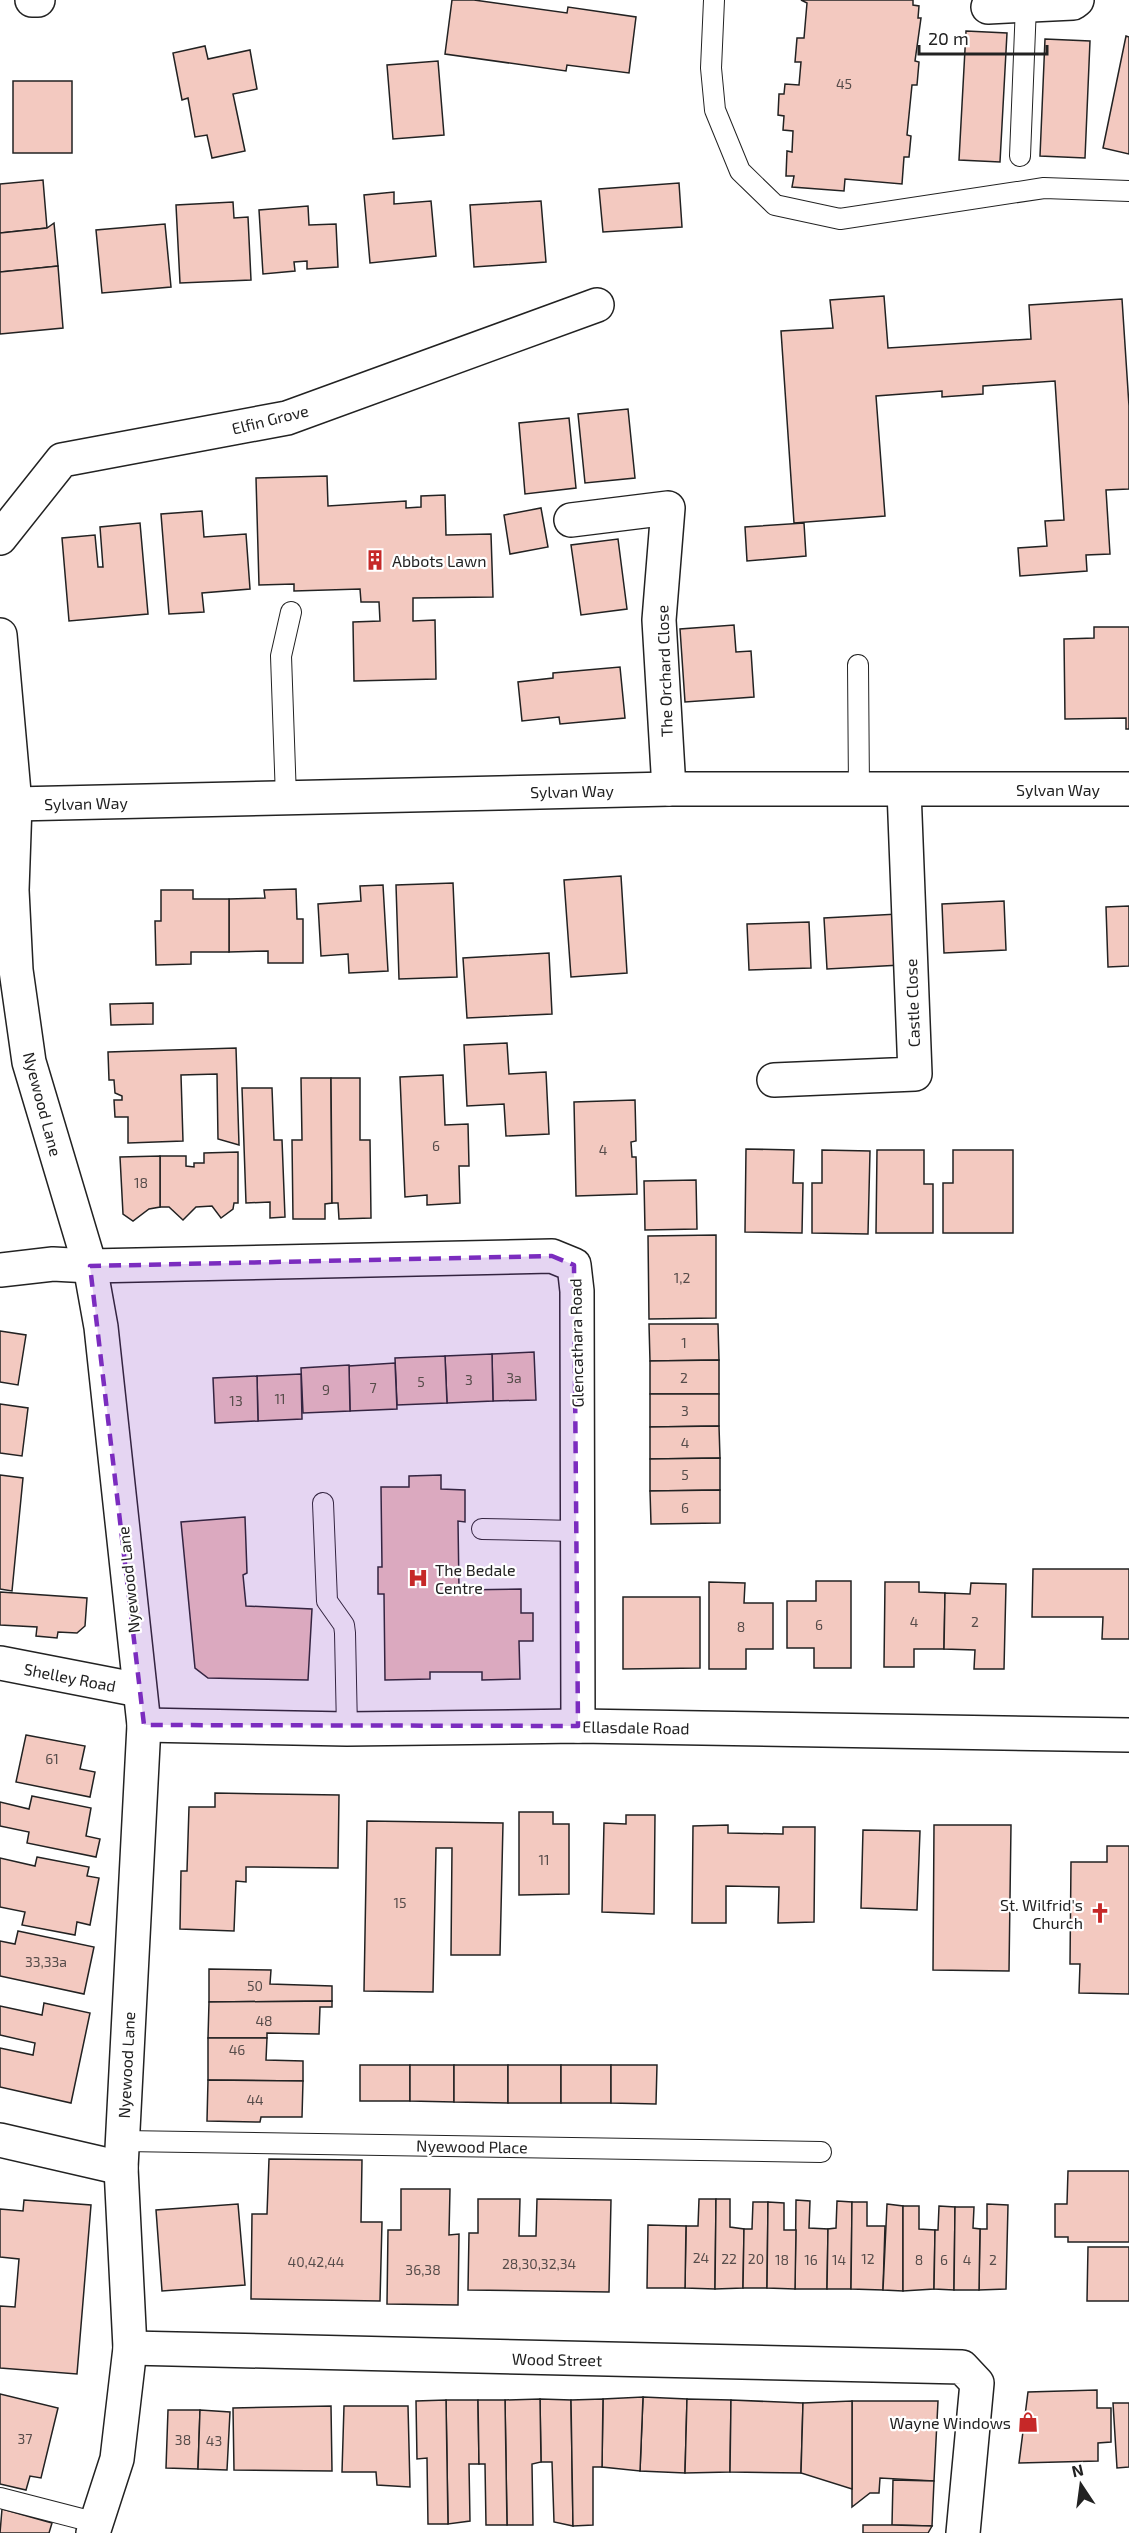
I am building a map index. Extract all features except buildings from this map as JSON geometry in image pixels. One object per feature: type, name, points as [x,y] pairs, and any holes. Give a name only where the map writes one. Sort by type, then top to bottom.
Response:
[{"type":"street","points":[[32,0],[38,0]]},
{"type":"street","points":[[988,7],[1074,3],[1077,0]]},
{"type":"street","name":"Elfin Grove","points":[[0,538],[62,460],[287,418],[597,304]]},
{"type":"street","name":"The Orchard Close","points":[[571,520],[668,508],[659,620],[669,789]]},
{"type":"street","name":"Nyewood Lane","points":[[0,634],[15,804],[8,970],[29,1062],[90,1266],[101,1327],[144,1725],[122,2154],[130,2348],[117,2459],[95,2528]]},
{"type":"street","name":"Sylvan Way","points":[[15,804],[669,789],[1129,789]]},
{"type":"street","name":"Castle Close","points":[[774,1080],[915,1074],[904,790]]},
{"type":"street","name":"Glencathara Road","points":[[90,1266],[552,1256],[574,1265],[577,1291],[578,1726]]},
{"type":"street","points":[[0,1270],[52,1264],[90,1266]]},
{"type":"street","name":"Shelley Road","points":[[0,1663],[139,1690]]},
{"type":"street","name":"Ellasdale Road","points":[[144,1725],[347,1729],[578,1726],[1129,1735]]},
{"type":"street","points":[[0,2140],[122,2154]]},
{"type":"street","name":"Wood Street","points":[[130,2348],[962,2367],[977,2383],[963,2533]]},
{"type":"lane","points":[[714,0],[711,68],[715,110],[740,171],[775,205],[840,219],[1044,188],[1129,191]]},
{"type":"lane","points":[[1020,156],[1026,5]]},
{"type":"lane","points":[[286,798],[281,656],[291,612]]},
{"type":"lane","points":[[858,665],[859,790]]},
{"type":"lane","points":[[324,1503],[327,1601],[344,1625],[345,1633],[347,1729]]},
{"type":"lane","points":[[482,1529],[576,1531]]},
{"type":"lane","name":"Nyewood Place","points":[[122,2154],[821,2151]]},
{"type":"lane","points":[[0,2498],[95,2528]]},
{"type":"highlighted area","points":[[552,1256],[574,1265],[578,1726],[144,1725],[90,1266]]},
{"type":"place","name":"Abbots Lawn","points":[[375,560]]},
{"type":"place","name":"The Bedale Centre","points":[[418,1578]]},
{"type":"place","name":"St. Wilfrid's Church","points":[[1100,1913]]},
{"type":"place","name":"Wayne Windows","points":[[1028,2422]]}]
